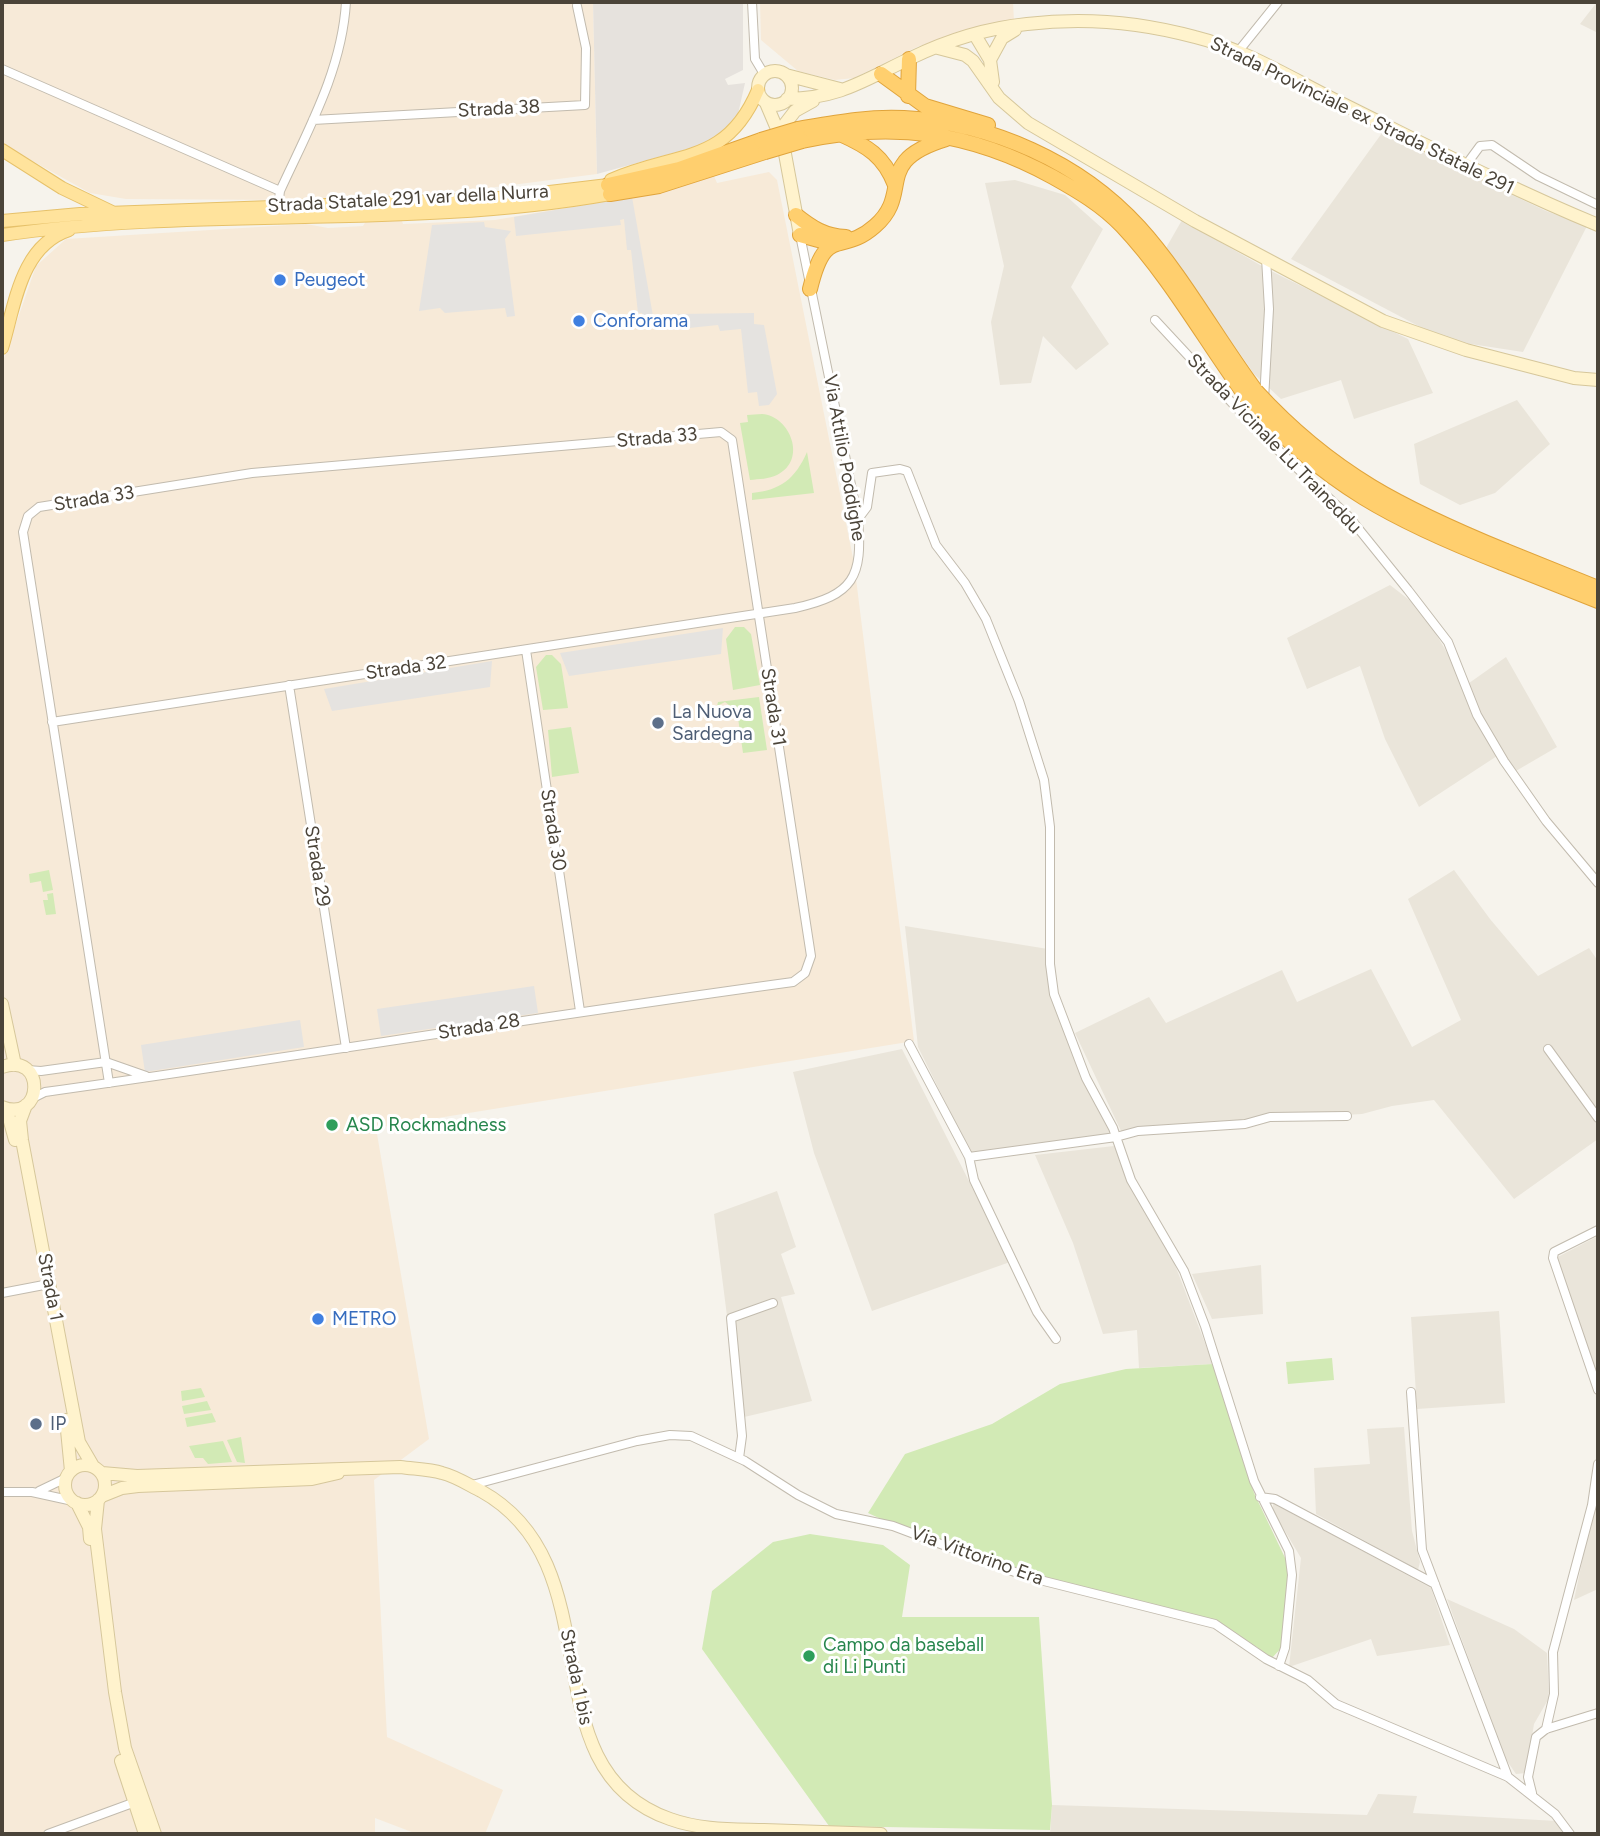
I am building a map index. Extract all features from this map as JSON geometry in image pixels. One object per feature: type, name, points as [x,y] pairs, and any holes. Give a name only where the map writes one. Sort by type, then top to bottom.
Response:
[{"type":"highway","points":[[908,96],[909,59]]},
{"type":"highway","points":[[881,74],[925,106],[990,126],[1013,140]]},
{"type":"highway","name":"Strada Statale 291 var della Nurra","points":[[605,188],[681,180],[795,131],[839,121],[905,118],[985,131],[1013,140],[1039,153],[1093,187],[1139,226],[1252,395]]},
{"type":"highway","name":"Strada Statale 291 var della Nurra","points":[[795,131],[838,133],[905,130],[951,138],[990,148],[1026,162],[1088,196],[1121,225],[1252,395],[1319,453],[1351,477],[1390,500],[1598,601]]},
{"type":"highway","points":[[838,133],[868,146],[880,156],[895,185]]},
{"type":"highway","points":[[810,289],[820,255],[833,244],[876,225],[889,208],[899,168],[909,155],[925,146],[951,138]]},
{"type":"highway","points":[[796,215],[812,229],[832,237],[851,238]]},
{"type":"highway","points":[[800,235],[833,244]]},
{"type":"highway","name":"Strada Statale 291 var della Nurra","points":[[1504,557],[1598,587]]},
{"type":"main road","points":[[605,188],[625,174],[716,145],[735,131],[758,90]]},
{"type":"main road","points":[[2,150],[62,188],[115,214]]},
{"type":"main road","name":"Strada Statale 291 var della Nurra","points":[[2,221],[491,199],[605,188]]},
{"type":"main road","name":"Strada Statale 291 var della Nurra","points":[[2,235],[82,227],[542,206],[605,188]]},
{"type":"main road","points":[[2,348],[33,255],[47,241],[82,227]]},
{"type":"street","points":[[278,207],[280,191],[313,120],[344,37],[346,2]]},
{"type":"street","points":[[752,2],[755,59],[764,74]]},
{"type":"street","points":[[1237,53],[1278,2]]},
{"type":"street","name":"Strada 38","points":[[313,120],[585,105],[586,48],[577,6]]},
{"type":"street","name":"Strada Provinciale ex Strada Statale 291","points":[[786,100],[820,98],[841,89],[858,86],[934,47],[1025,24],[1072,20],[1139,25],[1198,37],[1237,53],[1529,197],[1598,225]]},
{"type":"street","points":[[986,65],[1002,38],[1025,24]]},
{"type":"street","points":[[975,35],[974,52],[986,65],[999,98],[1028,123],[1266,258],[1382,321],[1427,338],[1574,378],[1598,380]]},
{"type":"street","points":[[934,47],[965,55],[986,65]]},
{"type":"street","points":[[2,69],[280,191]]},
{"type":"street","points":[[764,74],[776,71],[841,89]]},
{"type":"street","points":[[764,74],[758,90],[783,143],[800,235]]},
{"type":"street","points":[[766,103],[776,105],[786,100],[792,90],[786,75]]},
{"type":"street","points":[[783,143],[795,131],[804,104],[820,98]]},
{"type":"street","points":[[786,100],[795,131]]},
{"type":"street","points":[[1466,165],[1480,146],[1492,145],[1538,176],[1598,205]]},
{"type":"street","name":"Via Attilio Poddighe","points":[[759,614],[820,603],[841,591],[853,577],[861,554],[858,519],[800,235]]},
{"type":"street","points":[[1261,434],[1269,309],[1266,258]]},
{"type":"street","name":"Strada Vicinale Lu Traineddu","points":[[1155,320],[1261,434],[1349,517],[1448,642],[1477,715],[1504,761],[1546,821],[1598,883]]},
{"type":"street","name":"Strada 33","points":[[110,1083],[23,532],[28,516],[40,507],[311,467],[721,432],[732,440]]},
{"type":"street","name":"Strada 31","points":[[732,440],[811,957],[805,973]]},
{"type":"street","points":[[858,519],[867,507],[872,473],[900,469],[907,471],[936,545],[965,583],[986,619],[1019,701],[1048,798],[1050,964],[1054,993],[1078,1059],[1116,1137],[1131,1180],[1176,1255],[1198,1305],[1260,1497],[1292,1561],[1284,1648],[1279,1665]]},
{"type":"street","name":"Strada 32","points":[[52,722],[759,614]]},
{"type":"street","name":"Strada 30","points":[[526,650],[580,1011]]},
{"type":"street","name":"Strada 29","points":[[289,685],[346,1048]]},
{"type":"street","name":"Strada 28","points":[[29,1102],[45,1093],[580,1011],[793,982],[805,973]]},
{"type":"street","points":[[2,1004],[21,1067],[2,1067]]},
{"type":"street","points":[[909,1044],[969,1157],[974,1180],[1037,1311],[1056,1339]]},
{"type":"street","points":[[1549,1049],[1598,1118]]},
{"type":"street","name":"Strada 28","points":[[21,1067],[41,1071],[106,1062],[150,1078]]},
{"type":"street","name":"Strada 1","points":[[21,1067],[35,1083],[20,1121],[68,1431],[69,1475]]},
{"type":"street","points":[[2,1108],[13,1110],[29,1102]]},
{"type":"street","name":"Strada 1","points":[[2,1108],[13,1129],[79,1442],[97,1470]]},
{"type":"street","points":[[969,1157],[1116,1137],[1138,1131],[1245,1124],[1270,1117],[1347,1116]]},
{"type":"street","points":[[1598,1230],[1554,1252],[1553,1258],[1598,1390]]},
{"type":"street","points":[[2,1293],[45,1284]]},
{"type":"street","points":[[739,1458],[742,1436],[730,1318],[773,1303]]},
{"type":"street","points":[[1410,1392],[1418,1528],[1422,1550],[1508,1777]]},
{"type":"street","name":"Via Vittorino Era","points":[[471,1486],[555,1461],[670,1435],[691,1436],[739,1458],[798,1495],[836,1514],[894,1526],[1028,1577],[1215,1624],[1279,1665],[1308,1680],[1336,1704],[1508,1777],[1532,1793],[1555,1814],[1570,1834]]},
{"type":"street","points":[[1546,1729],[1554,1694],[1553,1652],[1592,1504],[1598,1464]]},
{"type":"street","points":[[32,1492],[69,1475],[82,1465],[97,1470],[105,1483],[95,1529],[115,1692],[145,1834]]},
{"type":"street","name":"Strada 1 bis","points":[[97,1470],[137,1476],[323,1467],[400,1467],[443,1473],[496,1500],[526,1528],[548,1561],[559,1596],[581,1720],[600,1763],[631,1798],[668,1819],[704,1827],[881,1834]]},
{"type":"street","name":"Strada 1 bis","points":[[100,1498],[122,1488],[138,1486],[312,1479],[352,1469]]},
{"type":"street","points":[[69,1475],[66,1490],[89,1527],[108,1692],[118,1750],[138,1801],[156,1834]]},
{"type":"street","points":[[2,1492],[32,1492],[90,1504],[100,1498]]},
{"type":"street","points":[[1260,1497],[1275,1499],[1435,1584]]},
{"type":"street","points":[[1532,1793],[1528,1777],[1536,1737],[1546,1729],[1598,1713]]},
{"type":"street","points":[[48,1834],[138,1801]]},
{"type":"shaded area","points":[[2,2],[593,2],[597,174],[465,191],[289,200],[126,199],[90,193],[2,144]]},
{"type":"shaded area","points":[[593,2],[743,2],[743,70],[725,79],[728,85],[745,83],[738,114],[729,127],[706,144],[597,174]]},
{"type":"shaded area","points":[[760,2],[1013,2],[1014,21],[919,46],[854,78],[835,80],[798,71],[761,40]]},
{"type":"shaded area","points":[[1598,2],[1598,33],[1580,24]]},
{"type":"shaded area","points":[[1382,133],[1546,211],[1587,226],[1523,352],[1445,340],[1291,259]]},
{"type":"shaded area","points":[[769,172],[777,180],[854,563],[914,1041],[376,1128],[429,1439],[374,1480],[387,1737],[503,1790],[485,1834],[417,1834],[375,1818],[375,1834],[2,1834],[2,364],[36,266],[66,239],[306,224],[328,228],[363,226],[366,221],[401,218],[403,224],[495,220],[678,188],[714,176],[717,183]]},
{"type":"shaded area","points":[[1015,180],[1065,195],[1103,229],[1071,287],[1109,344],[1076,370],[1043,336],[1031,383],[1000,385],[991,322],[1004,266],[985,183]]},
{"type":"shaded area","points":[[632,197],[653,316],[643,318],[642,313],[638,313],[631,250],[627,250],[624,219],[620,220],[621,225],[516,236],[514,217]]},
{"type":"shaded area","points":[[1182,220],[1267,269],[1408,339],[1433,393],[1354,419],[1341,380],[1281,399],[1254,374],[1166,248]]},
{"type":"shaded area","points":[[484,222],[485,227],[511,231],[505,239],[515,316],[507,317],[505,308],[445,313],[440,308],[419,311],[432,225]]},
{"type":"shaded area","points":[[754,313],[754,324],[764,325],[777,394],[769,405],[759,406],[757,392],[748,393],[741,329],[720,331],[718,325],[689,328],[688,322],[679,324],[677,314]]},
{"type":"shaded area","points":[[1517,400],[1550,444],[1495,493],[1460,505],[1420,484],[1414,444]]},
{"type":"shaded area","points":[[1390,585],[1421,609],[1458,671],[1462,688],[1506,657],[1557,747],[1509,775],[1497,756],[1419,807],[1385,739],[1360,666],[1307,689],[1287,638]]},
{"type":"shaded area","points":[[723,628],[721,654],[569,676],[560,653]]},
{"type":"shaded area","points":[[492,661],[490,687],[332,711],[324,689]]},
{"type":"shaded area","points":[[1454,870],[1490,919],[1538,976],[1589,948],[1598,961],[1598,1139],[1514,1199],[1434,1100],[1392,1106],[1362,1114],[1250,1120],[1122,1133],[1075,1033],[1149,997],[1166,1023],[1282,970],[1297,1002],[1371,969],[1412,1047],[1461,1020],[1408,899]]},
{"type":"shaded area","points":[[905,926],[1048,949],[1054,1001],[1112,1134],[971,1154],[918,1047]]},
{"type":"shaded area","points":[[534,986],[538,1013],[381,1036],[377,1009]]},
{"type":"shaded area","points":[[300,1020],[304,1047],[145,1072],[141,1045]]},
{"type":"shaded area","points":[[902,1049],[1010,1262],[872,1311],[814,1153],[793,1072]]},
{"type":"shaded area","points":[[1114,1146],[1167,1244],[1213,1364],[1139,1368],[1137,1330],[1103,1334],[1073,1243],[1035,1155]]},
{"type":"shaded area","points":[[777,1191],[796,1247],[781,1254],[795,1294],[781,1297],[812,1401],[740,1418],[714,1214]]},
{"type":"shaded area","points":[[1598,1236],[1598,1396],[1550,1261]]},
{"type":"shaded area","points":[[1261,1265],[1263,1314],[1212,1319],[1192,1274]]},
{"type":"shaded area","points":[[1499,1311],[1505,1403],[1417,1409],[1411,1317]]},
{"type":"shaded area","points":[[1404,1427],[1412,1531],[1420,1562],[1418,1570],[1316,1514],[1314,1468],[1370,1464],[1367,1429]]},
{"type":"shaded area","points":[[1598,1483],[1598,1589],[1574,1600],[1597,1490]]},
{"type":"shaded area","points":[[1273,1503],[1431,1588],[1450,1645],[1377,1656],[1371,1639],[1289,1667],[1301,1558],[1273,1511]]},
{"type":"shaded area","points":[[1447,1599],[1514,1629],[1547,1653],[1549,1698],[1534,1724],[1526,1773],[1516,1774],[1505,1758]]},
{"type":"shaded area","points":[[1378,1794],[1417,1796],[1413,1813],[1557,1821],[1563,1834],[1050,1834],[1052,1805],[1367,1815]]},
{"type":"green space","points":[[762,414],[781,422],[787,430],[792,440],[792,459],[777,475],[750,480],[740,423],[748,422],[747,415]]},
{"type":"green space","points":[[807,452],[814,493],[752,500],[752,493],[786,482]]},
{"type":"green space","points":[[735,627],[744,627],[751,634],[760,685],[733,690],[726,639]]},
{"type":"green space","points":[[546,655],[552,655],[561,664],[568,708],[543,710],[536,667]]},
{"type":"green space","points":[[759,697],[767,750],[743,753],[737,711],[725,702],[717,706],[718,702]]},
{"type":"green space","points":[[571,727],[579,773],[552,777],[548,730]]},
{"type":"green space","points":[[49,870],[53,890],[43,892],[41,881],[30,883],[29,874]]},
{"type":"green space","points":[[53,893],[56,914],[46,915],[43,900],[48,900],[47,894]]},
{"type":"green space","points":[[1332,1358],[1334,1380],[1288,1384],[1286,1362]]},
{"type":"green space","points":[[1213,1364],[1254,1493],[1288,1564],[1284,1645],[1271,1659],[1257,1647],[1212,1623],[966,1558],[868,1513],[905,1454],[992,1424],[1060,1384],[1126,1369]]},
{"type":"green space","points":[[201,1388],[205,1397],[182,1401],[181,1391]]},
{"type":"green space","points":[[207,1401],[211,1410],[184,1414],[182,1406]]},
{"type":"green space","points":[[212,1413],[216,1422],[187,1427],[185,1418]]},
{"type":"green space","points":[[241,1437],[245,1463],[237,1462],[227,1440]]},
{"type":"green space","points":[[223,1441],[232,1462],[208,1464],[203,1458],[195,1458],[189,1446]]},
{"type":"green space","points":[[810,1534],[883,1545],[910,1565],[902,1617],[1039,1617],[1052,1805],[1050,1830],[829,1826],[702,1649],[712,1591],[773,1542]]},
{"type":"place","name":"Peugeot","points":[[280,280]]},
{"type":"place","name":"Conforama","points":[[579,321]]},
{"type":"place","name":"La Nuova Sardegna","points":[[658,723]]},
{"type":"place","name":"ASD Rockmadness","points":[[332,1125]]},
{"type":"place","name":"METRO","points":[[318,1319]]},
{"type":"place","name":"IP","points":[[36,1424]]},
{"type":"place","name":"Campo da baseball di Li Punti","points":[[809,1656]]}]
